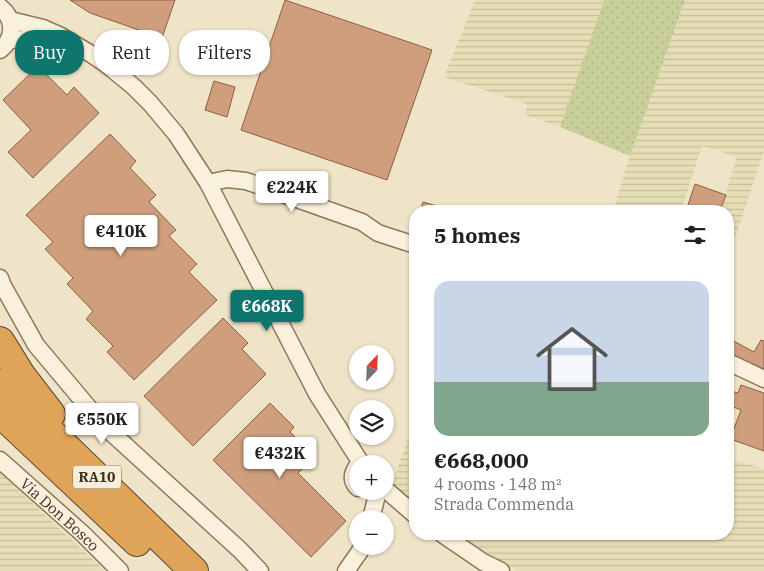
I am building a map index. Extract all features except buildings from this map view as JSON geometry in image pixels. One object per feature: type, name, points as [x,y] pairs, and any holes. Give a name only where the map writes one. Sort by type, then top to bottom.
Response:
[{"type":"highway","points":[[0,341],[21,375],[106,486]]},
{"type":"highway","name":"RA10","points":[[0,383],[194,571]]},
{"type":"highway","name":"RA10","points":[[0,414],[168,571]]},
{"type":"street","points":[[5,14],[48,30]]},
{"type":"street","points":[[5,14],[11,33],[5,45]]},
{"type":"street","points":[[84,50],[107,65],[134,87],[150,102],[176,134],[208,182],[317,394],[357,455]]},
{"type":"street","points":[[208,182],[227,179],[246,180],[362,222],[378,233],[409,243]]},
{"type":"street","points":[[0,278],[36,345],[104,426],[240,550],[260,571]]},
{"type":"street","points":[[734,365],[764,379]]},
{"type":"street","name":"Via Don Bosco","points":[[0,460],[83,534],[120,571]]},
{"type":"street","points":[[394,497],[409,510]]},
{"type":"street","points":[[451,540],[483,562],[501,571]]},
{"type":"street","points":[[346,571],[357,555]]},
{"type":"shaded area","points":[[475,0],[604,0],[560,127],[525,115],[527,104],[444,77]]},
{"type":"shaded area","points":[[685,0],[764,0],[764,151],[734,241],[734,205],[722,205],[737,157],[702,146],[683,205],[615,205],[630,156]]},
{"type":"shaded area","points":[[409,436],[409,501],[394,488],[394,478]]},
{"type":"shaded area","points":[[734,460],[764,469],[764,571],[517,571],[465,540],[734,540]]},
{"type":"shaded area","points":[[0,473],[105,571],[0,571]]},
{"type":"green space","points":[[604,0],[685,0],[630,156],[560,127]]}]
